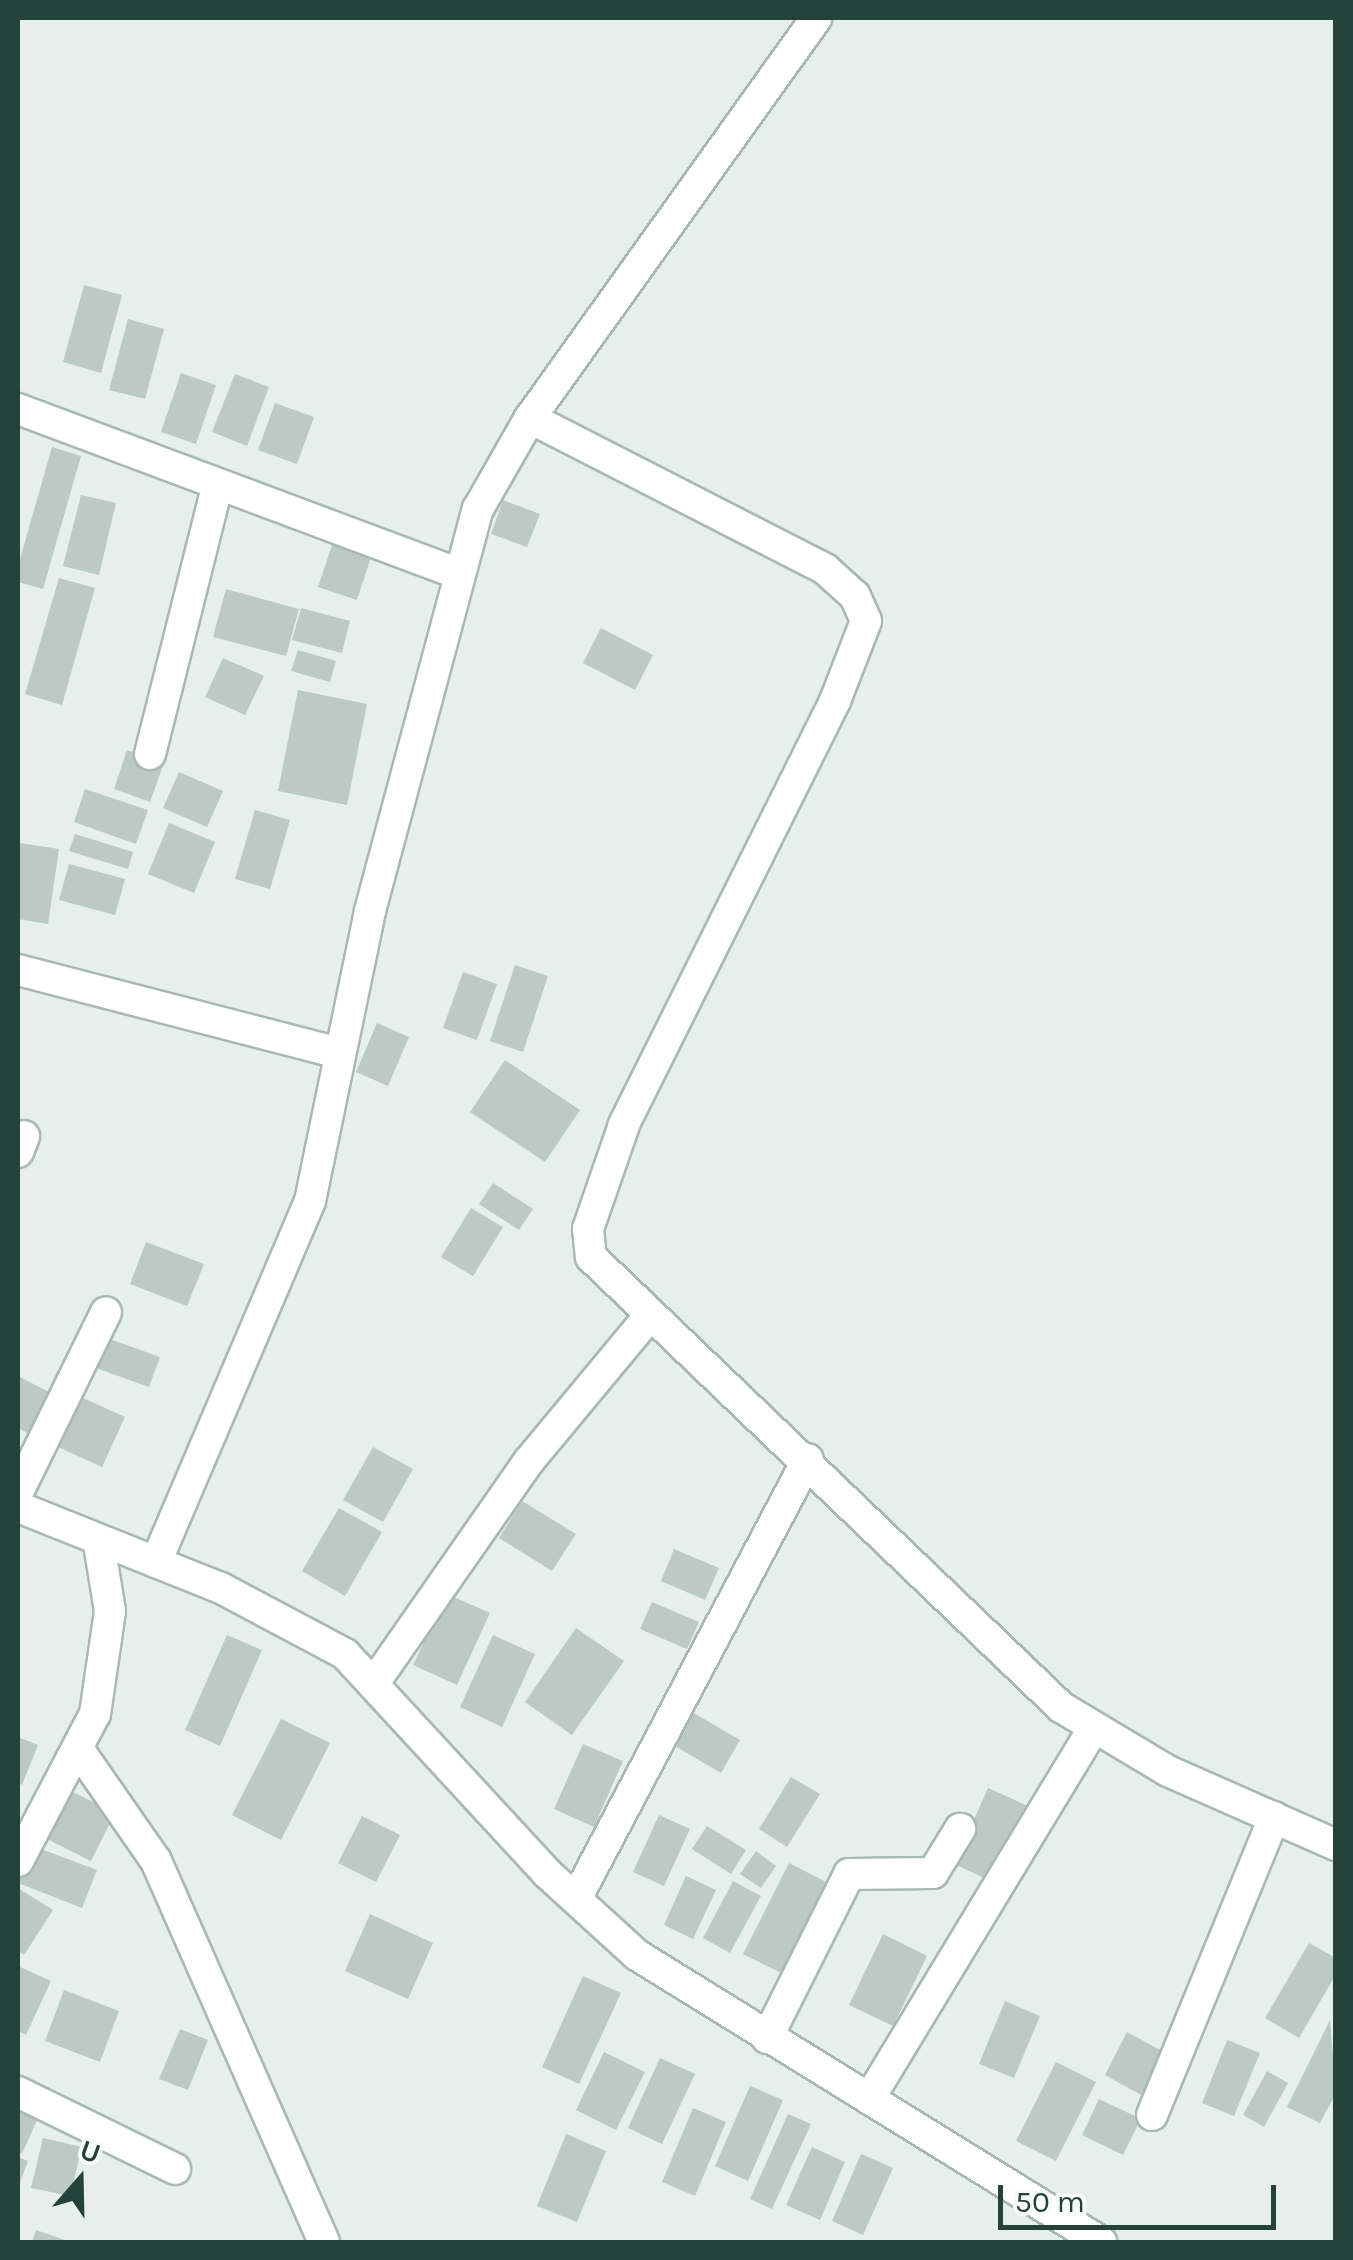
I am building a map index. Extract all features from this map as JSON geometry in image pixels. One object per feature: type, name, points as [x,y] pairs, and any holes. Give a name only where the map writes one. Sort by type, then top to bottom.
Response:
[{"type":"street","points":[[18,1861],[81,1753],[131,1554],[301,1229],[318,1047],[456,573],[493,476],[530,418],[816,18]]},
{"type":"street","points":[[18,408],[217,488],[456,573]]},
{"type":"street","points":[[530,418],[825,570],[855,596],[866,621],[855,660],[624,1125],[594,1208],[591,1256],[808,1460],[997,1650],[1094,1729],[1336,1846]]},
{"type":"street","points":[[150,754],[217,488]]},
{"type":"street","points":[[18,970],[318,1047]]},
{"type":"street","points":[[18,1492],[106,1312]]},
{"type":"street","points":[[374,1683],[529,1461],[650,1314]]},
{"type":"street","points":[[576,1900],[808,1460]]},
{"type":"street","points":[[18,1507],[292,1620],[374,1683],[576,1900],[637,1955],[1100,2242]]},
{"type":"street","points":[[869,2099],[1094,1729]]},
{"type":"street","points":[[81,1753],[156,1860],[324,2242]]},
{"type":"street","points":[[1152,2116],[1274,1817]]},
{"type":"street","points":[[767,2038],[849,1874],[933,1874],[960,1829]]},
{"type":"street","points":[[18,2092],[175,2169]]},
{"type":"building","points":[[84,285],[122,295],[101,373],[63,362]]},
{"type":"building","points":[[128,319],[164,329],[145,399],[109,390]]},
{"type":"building","points":[[181,373],[216,385],[196,444],[161,432]]},
{"type":"building","points":[[235,374],[269,387],[247,446],[212,432]]},
{"type":"building","points":[[275,403],[314,417],[297,464],[258,450]]},
{"type":"building","points":[[52,447],[81,456],[43,589],[18,582],[18,566]]},
{"type":"building","points":[[81,495],[116,503],[99,575],[63,566]]},
{"type":"building","points":[[503,500],[540,514],[527,547],[491,534]]},
{"type":"building","points":[[335,536],[374,548],[357,600],[318,587]]},
{"type":"building","points":[[59,578],[95,588],[62,705],[25,694]]},
{"type":"building","points":[[226,589],[299,609],[286,656],[213,637]]},
{"type":"building","points":[[301,608],[350,621],[342,653],[292,640]]},
{"type":"building","points":[[601,628],[653,655],[635,690],[583,663]]},
{"type":"building","points":[[298,650],[336,661],[330,682],[291,671]]},
{"type":"building","points":[[223,658],[264,676],[245,715],[205,697]]},
{"type":"building","points":[[298,690],[367,704],[347,805],[278,791]]},
{"type":"building","points":[[127,750],[164,763],[150,802],[114,789]]},
{"type":"building","points":[[179,772],[223,791],[207,827],[163,808]]},
{"type":"building","points":[[85,789],[148,810],[136,844],[74,822]]},
{"type":"building","points":[[255,810],[290,820],[270,889],[235,879]]},
{"type":"building","points":[[169,823],[215,842],[194,893],[148,874]]},
{"type":"building","points":[[75,834],[133,852],[128,869],[69,851]]},
{"type":"building","points":[[20,843],[59,849],[48,924],[18,919]]},
{"type":"building","points":[[69,864],[125,879],[115,915],[59,900]]},
{"type":"building","points":[[515,965],[548,976],[523,1052],[490,1041]]},
{"type":"building","points":[[463,972],[497,984],[477,1040],[443,1028]]},
{"type":"building","points":[[377,1023],[409,1037],[388,1086],[356,1072]]},
{"type":"building","points":[[505,1060],[580,1110],[545,1162],[470,1112]]},
{"type":"building","points":[[493,1183],[533,1209],[519,1230],[479,1204]]},
{"type":"building","points":[[471,1208],[503,1227],[473,1276],[441,1257]]},
{"type":"building","points":[[146,1242],[204,1264],[187,1306],[130,1284]]},
{"type":"building","points":[[107,1338],[160,1357],[149,1387],[96,1368]]},
{"type":"building","points":[[18,1376],[49,1392],[28,1433],[18,1428]]},
{"type":"building","points":[[81,1397],[125,1417],[102,1467],[58,1447]]},
{"type":"building","points":[[373,1447],[413,1469],[383,1522],[343,1500]]},
{"type":"building","points":[[522,1501],[576,1534],[552,1571],[499,1538]]},
{"type":"building","points":[[339,1508],[382,1532],[345,1596],[302,1571]]},
{"type":"building","points":[[674,1549],[719,1568],[705,1600],[661,1581]]},
{"type":"building","points":[[447,1594],[490,1613],[457,1685],[413,1665]]},
{"type":"building","points":[[652,1602],[699,1622],[687,1649],[640,1629]]},
{"type":"building","points":[[576,1628],[624,1661],[572,1735],[525,1702]]},
{"type":"building","points":[[227,1635],[262,1650],[220,1746],[185,1730]]},
{"type":"building","points":[[493,1635],[535,1654],[502,1727],[460,1707]]},
{"type":"building","points":[[692,1712],[740,1740],[721,1773],[673,1745]]},
{"type":"building","points":[[281,1719],[330,1743],[281,1840],[232,1815]]},
{"type":"building","points":[[18,1737],[38,1745],[22,1785],[18,1783]]},
{"type":"building","points":[[583,1744],[623,1761],[594,1827],[554,1809]]},
{"type":"building","points":[[791,1777],[820,1794],[787,1847],[759,1829]]},
{"type":"building","points":[[988,1788],[1030,1807],[995,1883],[954,1864]]},
{"type":"building","points":[[67,1789],[115,1813],[91,1861],[43,1837]]},
{"type":"building","points":[[659,1815],[690,1829],[664,1886],[633,1872]]},
{"type":"building","points":[[362,1816],[400,1835],[376,1882],[338,1863]]},
{"type":"building","points":[[707,1826],[746,1850],[731,1874],[692,1849]]},
{"type":"building","points":[[33,1846],[97,1870],[82,1908],[18,1883]]},
{"type":"building","points":[[756,1851],[776,1866],[761,1888],[740,1874]]},
{"type":"building","points":[[789,1863],[828,1883],[783,1974],[743,1954]]},
{"type":"building","points":[[686,1876],[716,1890],[693,1939],[664,1925]]},
{"type":"building","points":[[733,1881],[761,1896],[730,1953],[703,1938]]},
{"type":"building","points":[[18,1888],[53,1910],[24,1955],[18,1951]]},
{"type":"building","points":[[370,1914],[433,1943],[408,1999],[345,1971]]},
{"type":"building","points":[[883,1934],[927,1956],[893,2026],[849,2005]]},
{"type":"building","points":[[1309,1943],[1336,1958],[1336,1974],[1299,2038],[1265,2018]]},
{"type":"building","points":[[18,1966],[51,1981],[26,2035],[18,2031]]},
{"type":"building","points":[[583,1976],[621,1993],[579,2084],[542,2067]]},
{"type":"building","points":[[64,1990],[119,2011],[100,2062],[45,2041]]},
{"type":"building","points":[[1005,2001],[1040,2016],[1014,2078],[979,2064]]},
{"type":"building","points":[[1330,2020],[1336,2093],[1320,2123],[1287,2107]]},
{"type":"building","points":[[180,2029],[208,2040],[188,2090],[159,2079]]},
{"type":"building","points":[[1127,2032],[1164,2052],[1141,2095],[1105,2075]]},
{"type":"building","points":[[1227,2040],[1260,2053],[1234,2116],[1202,2103]]},
{"type":"building","points":[[604,2052],[645,2072],[616,2130],[576,2110]]},
{"type":"building","points":[[660,2058],[695,2074],[662,2144],[628,2128]]},
{"type":"building","points":[[1056,2062],[1096,2082],[1056,2161],[1016,2141]]},
{"type":"building","points":[[1267,2071],[1288,2083],[1264,2127],[1243,2115]]},
{"type":"building","points":[[750,2086],[783,2100],[748,2181],[715,2166]]},
{"type":"building","points":[[18,2098],[42,2109],[22,2154],[18,2152]]},
{"type":"building","points":[[1099,2099],[1141,2119],[1123,2155],[1082,2135]]},
{"type":"building","points":[[693,2108],[726,2122],[695,2196],[662,2182]]},
{"type":"building","points":[[788,2114],[811,2124],[772,2209],[750,2199]]},
{"type":"building","points":[[566,2134],[606,2151],[577,2222],[537,2206]]},
{"type":"building","points":[[43,2138],[82,2147],[70,2196],[31,2188]]},
{"type":"building","points":[[812,2147],[845,2162],[820,2220],[786,2205]]},
{"type":"building","points":[[861,2154],[893,2168],[863,2235],[832,2221]]},
{"type":"building","points":[[18,2157],[28,2161],[18,2188]]},
{"type":"building","points":[[36,2230],[71,2242],[32,2242]]}]
